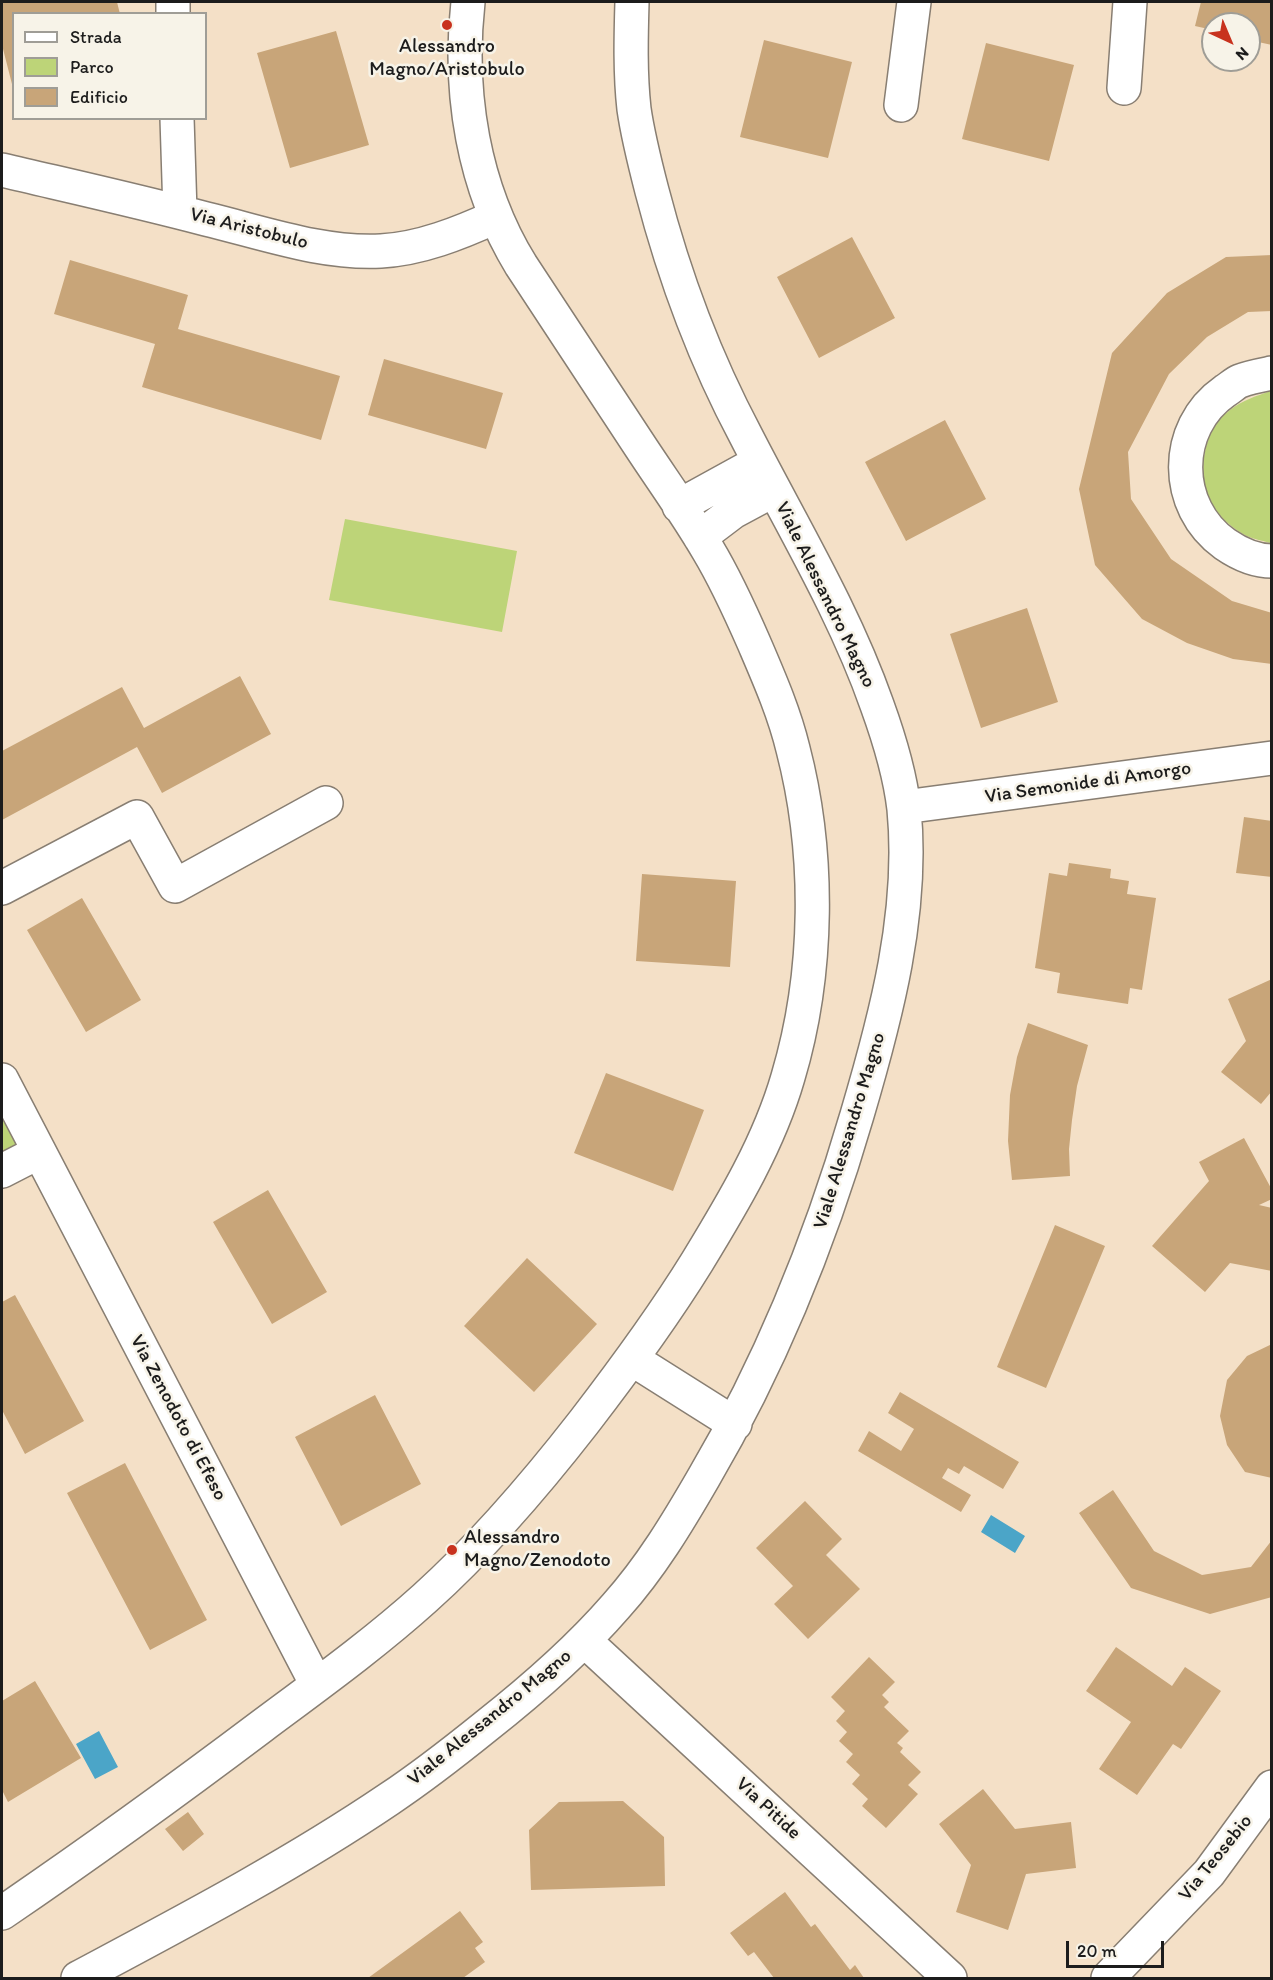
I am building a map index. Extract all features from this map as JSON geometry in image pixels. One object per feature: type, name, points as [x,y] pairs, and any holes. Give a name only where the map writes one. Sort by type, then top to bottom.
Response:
[{"type":"street","points":[[2,1912],[148,1811],[317,1685],[421,1602],[483,1542],[538,1479],[632,1359],[708,1245],[747,1177],[766,1136],[790,1071],[803,1006],[811,937],[812,867],[803,797],[793,749],[777,699],[743,618],[700,537],[521,265],[495,217],[478,163],[467,105],[465,45],[468,2]]},
{"type":"street","name":"Viale Alessandro Magno","points":[[78,1978],[252,1882],[389,1799],[444,1760],[527,1694],[585,1641],[616,1607],[647,1567],[683,1513],[735,1424],[784,1324],[849,1145],[877,1047],[902,916],[905,860],[904,807],[891,751],[875,699],[829,593],[736,418],[679,282],[663,233],[636,122],[632,91],[632,2]]},
{"type":"street","points":[[901,105],[914,2]]},
{"type":"street","points":[[1124,88],[1130,2]]},
{"type":"street","points":[[177,120],[180,212]]},
{"type":"street","name":"Via Aristobulo","points":[[2,170],[315,247],[350,251],[385,250],[419,244],[462,231],[495,217]]},
{"type":"street","points":[[1272,373],[1240,381],[1215,399],[1196,423],[1186,451],[1186,482],[1195,511],[1213,535],[1238,553],[1272,561]]},
{"type":"street","points":[[679,506],[767,476]]},
{"type":"street","points":[[700,537],[733,512],[767,476]]},
{"type":"street","name":"Via Semonide di Amorgo","points":[[904,807],[1272,758]]},
{"type":"street","points":[[2,888],[137,817],[175,886],[326,803]]},
{"type":"street","name":"Via Zenodoto di Efeso","points":[[2,1080],[317,1685]]},
{"type":"street","points":[[2,1172],[39,1152]]},
{"type":"street","points":[[632,1359],[735,1424]]},
{"type":"street","name":"Via Pitide","points":[[585,1641],[950,1978]]},
{"type":"street","name":"Via Teosebio","points":[[1108,1978],[1209,1874],[1272,1787]]},
{"type":"green space","points":[[1271,391],[1272,543],[1270,543],[1246,536],[1221,516],[1206,491],[1203,465],[1208,440],[1221,419],[1240,404]]},
{"type":"green space","points":[[345,519],[517,551],[502,632],[329,600]]},
{"type":"green space","points":[[2,1103],[22,1143],[2,1153]]},
{"type":"water","points":[[991,1515],[1025,1536],[1015,1553],[981,1532]]},
{"type":"water","points":[[99,1731],[118,1767],[95,1779],[76,1744]]},
{"type":"building","points":[[117,2],[120,12],[12,12],[12,84],[2,45],[2,3]]},
{"type":"building","points":[[1201,2],[1272,2],[1272,45],[1261,43],[1261,12],[1201,12],[1201,27],[1195,26]]},
{"type":"building","points":[[336,31],[369,145],[290,168],[257,53]]},
{"type":"building","points":[[764,40],[852,62],[828,158],[740,137]]},
{"type":"building","points":[[986,43],[1074,65],[1049,161],[962,139]]},
{"type":"building","points":[[852,237],[895,318],[819,358],[777,277]]},
{"type":"building","points":[[1272,255],[1272,311],[1248,312],[1207,337],[1169,374],[1128,452],[1131,499],[1171,559],[1232,601],[1272,613],[1272,664],[1233,659],[1187,643],[1142,619],[1095,565],[1079,489],[1112,353],[1167,293],[1226,257]]},
{"type":"building","points":[[70,260],[188,295],[178,329],[340,376],[321,440],[142,387],[155,344],[54,314]]},
{"type":"building","points":[[384,359],[503,393],[486,449],[368,415]]},
{"type":"building","points":[[945,420],[986,499],[906,541],[865,462]]},
{"type":"building","points":[[1027,608],[1058,702],[981,728],[950,634]]},
{"type":"building","points":[[240,676],[271,734],[162,793],[137,747],[2,820],[2,751],[122,687],[144,728]]},
{"type":"building","points":[[1244,817],[1272,821],[1272,877],[1236,873]]},
{"type":"building","points":[[1069,863],[1111,869],[1110,878],[1129,881],[1127,894],[1156,898],[1142,990],[1130,988],[1128,1004],[1057,993],[1060,973],[1035,968],[1049,873],[1067,876]]},
{"type":"building","points":[[642,874],[736,881],[730,967],[636,961]]},
{"type":"building","points":[[82,898],[141,1000],[86,1032],[27,930]]},
{"type":"building","points":[[1272,979],[1272,1091],[1261,1104],[1221,1072],[1246,1041],[1228,999]]},
{"type":"building","points":[[1028,1023],[1088,1045],[1077,1086],[1072,1120],[1069,1149],[1070,1176],[1012,1180],[1008,1141],[1010,1095],[1017,1057]]},
{"type":"building","points":[[606,1073],[704,1110],[673,1191],[574,1153]]},
{"type":"building","points":[[1244,1138],[1272,1190],[1272,1199],[1259,1205],[1272,1208],[1272,1271],[1230,1263],[1205,1292],[1152,1246],[1209,1181],[1199,1162]]},
{"type":"building","points":[[268,1190],[327,1292],[272,1324],[213,1222]]},
{"type":"building","points":[[1055,1225],[1105,1246],[1046,1388],[997,1367]]},
{"type":"building","points":[[527,1258],[597,1324],[534,1392],[464,1326]]},
{"type":"building","points":[[15,1295],[84,1421],[25,1454],[2,1410],[2,1302]]},
{"type":"building","points":[[1272,1344],[1270,1424],[1272,1426],[1272,1478],[1245,1472],[1227,1445],[1220,1416],[1227,1380],[1247,1356]]},
{"type":"building","points":[[900,1392],[1019,1462],[1003,1489],[964,1466],[959,1474],[948,1468],[942,1478],[971,1495],[961,1512],[858,1451],[869,1431],[901,1451],[914,1429],[888,1413]]},
{"type":"building","points":[[375,1395],[421,1484],[341,1526],[295,1437]]},
{"type":"building","points":[[125,1463],[207,1620],[150,1650],[67,1493]]},
{"type":"building","points":[[1113,1490],[1154,1551],[1202,1575],[1251,1567],[1272,1540],[1272,1597],[1210,1614],[1131,1588],[1079,1513]]},
{"type":"building","points":[[805,1501],[842,1539],[826,1555],[860,1589],[808,1639],[774,1604],[793,1586],[756,1548]]},
{"type":"building","points":[[1116,1647],[1172,1686],[1185,1667],[1221,1691],[1181,1749],[1173,1744],[1137,1795],[1099,1769],[1131,1722],[1086,1691]]},
{"type":"building","points":[[869,1657],[895,1682],[882,1695],[889,1702],[884,1707],[909,1731],[897,1743],[903,1748],[900,1752],[921,1772],[908,1785],[918,1794],[886,1828],[862,1806],[868,1799],[852,1784],[860,1775],[846,1762],[853,1754],[839,1741],[847,1732],[836,1721],[845,1711],[831,1697]]},
{"type":"building","points":[[35,1681],[81,1758],[8,1802],[2,1790],[2,1701]]},
{"type":"building","points":[[983,1789],[1015,1829],[1071,1822],[1076,1868],[1026,1874],[1008,1930],[956,1912],[971,1865],[939,1824]]},
{"type":"building","points":[[623,1801],[664,1837],[665,1886],[531,1890],[529,1830],[559,1802]]},
{"type":"building","points":[[188,1812],[204,1834],[183,1851],[165,1829]]},
{"type":"building","points":[[785,1892],[811,1927],[815,1924],[850,1970],[855,1965],[864,1978],[774,1978],[754,1952],[748,1956],[730,1933]]},
{"type":"building","points":[[460,1911],[483,1942],[475,1948],[485,1962],[463,1978],[368,1978]]},
{"type":"place","name":"Alessandro Magno/Aristobulo","points":[[447,25]]},
{"type":"place","name":"Alessandro Magno/Zenodoto","points":[[452,1550]]}]
